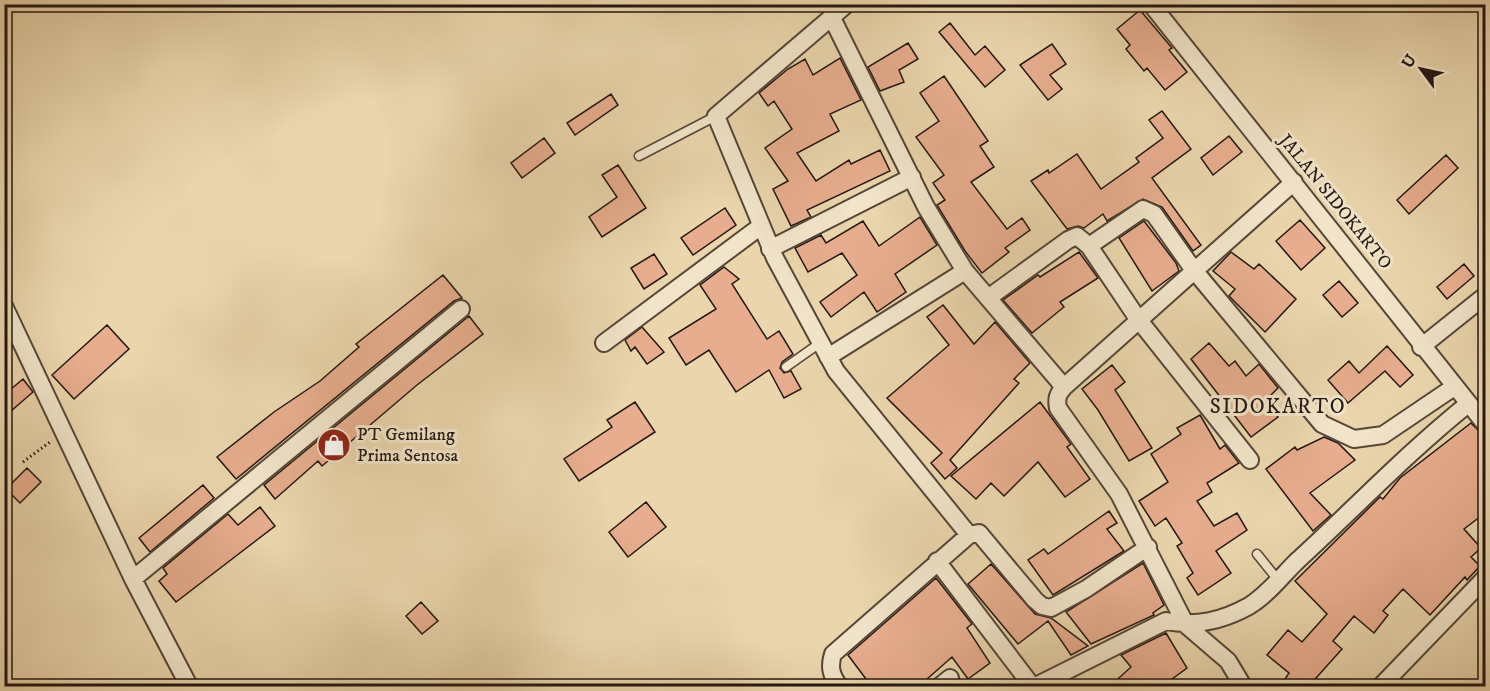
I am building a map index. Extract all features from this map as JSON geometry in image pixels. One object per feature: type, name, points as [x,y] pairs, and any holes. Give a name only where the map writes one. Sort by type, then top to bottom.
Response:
[{"type":"street","points":[[847,4],[716,116],[770,249],[836,371],[969,535]]},
{"type":"street","name":"JALAN SIDOKARTO","points":[[1151,4],[1485,425]]},
{"type":"street","points":[[832,18],[912,177],[965,271],[1064,387]]},
{"type":"street","points":[[770,249],[912,177]]},
{"type":"street","points":[[1243,687],[1228,661],[1186,625],[1119,494],[1058,408],[1058,394],[1193,269],[1294,182]]},
{"type":"street","points":[[1089,246],[1143,209],[1154,214],[1193,269],[1322,424],[1354,439],[1383,435],[1454,387]]},
{"type":"street","points":[[604,343],[761,226]]},
{"type":"street","points":[[988,298],[1068,240],[1077,236],[1089,246],[1138,319],[1250,460]]},
{"type":"street","points":[[824,350],[965,271]]},
{"type":"street","points":[[1421,347],[1485,295]]},
{"type":"street","points":[[4,306],[133,579],[189,687]]},
{"type":"street","points":[[133,579],[461,309]]},
{"type":"street","points":[[937,561],[1034,687],[1166,621],[1186,625],[1216,620],[1251,604],[1434,432],[1468,404]]},
{"type":"street","points":[[839,687],[831,670],[833,654],[969,535],[979,533],[1035,600],[1042,606],[1051,608],[1148,547]]},
{"type":"street","points":[[1381,687],[1485,577]]},
{"type":"lane","points":[[639,156],[716,116]]},
{"type":"lane","points":[[786,367],[824,350]]},
{"type":"lane","points":[[1257,554],[1278,580]]},
{"type":"path","points":[[23,462],[64,432]]},
{"type":"building","points":[[1140,10],[1172,48],[1169,50],[1187,72],[1165,90],[1147,68],[1144,71],[1126,49],[1130,45],[1117,29]]},
{"type":"building","points":[[950,23],[975,55],[985,46],[1005,70],[985,87],[939,32]]},
{"type":"building","points":[[908,43],[918,59],[899,70],[904,82],[880,91],[868,67]]},
{"type":"building","points":[[1052,44],[1066,64],[1050,75],[1062,89],[1048,100],[1020,65]]},
{"type":"building","points":[[840,58],[861,100],[830,114],[839,131],[797,153],[816,181],[849,160],[851,164],[880,150],[890,171],[807,210],[811,217],[791,226],[773,189],[788,181],[765,148],[792,129],[774,101],[768,106],[759,93],[788,69],[805,59],[813,75]]},
{"type":"building","points":[[944,76],[988,141],[980,146],[994,167],[971,182],[1007,229],[1022,218],[1030,230],[1005,248],[1009,252],[982,273],[965,251],[937,205],[945,200],[933,183],[944,175],[916,137],[939,121],[920,93]]},
{"type":"building","points":[[611,94],[618,105],[575,135],[567,123]]},
{"type":"building","points":[[1162,111],[1191,149],[1152,178],[1201,245],[1193,251],[1162,207],[1143,199],[1107,221],[1103,214],[1084,228],[1078,226],[1067,229],[1031,181],[1048,170],[1049,173],[1077,154],[1101,189],[1139,162],[1136,158],[1163,138],[1149,120]]},
{"type":"building","points":[[1229,136],[1242,152],[1213,175],[1201,158]]},
{"type":"building","points":[[544,138],[555,153],[522,178],[511,163]]},
{"type":"building","points":[[1446,155],[1458,168],[1409,214],[1397,200]]},
{"type":"building","points":[[618,165],[646,208],[602,237],[589,217],[617,197],[602,175]]},
{"type":"building","points":[[725,208],[736,225],[693,255],[681,238]]},
{"type":"building","points":[[920,217],[937,245],[895,274],[906,292],[877,312],[864,292],[831,317],[820,302],[857,275],[842,253],[808,272],[795,248],[821,235],[826,243],[863,221],[879,246]]},
{"type":"building","points":[[1300,220],[1325,248],[1301,270],[1276,241]]},
{"type":"building","points":[[1144,221],[1176,263],[1179,271],[1152,291],[1119,238]]},
{"type":"building","points":[[1079,252],[1098,278],[1060,302],[1064,307],[1032,333],[1003,300],[1038,275],[1040,277]]},
{"type":"building","points":[[1231,252],[1254,269],[1259,264],[1296,299],[1265,332],[1229,296],[1235,289],[1213,271]]},
{"type":"building","points":[[654,254],[667,274],[644,289],[631,268]]},
{"type":"building","points":[[1464,264],[1474,276],[1447,299],[1437,287]]},
{"type":"building","points":[[724,267],[739,279],[732,284],[767,339],[779,331],[793,354],[782,362],[780,368],[784,373],[791,371],[801,389],[784,398],[769,370],[736,392],[709,350],[686,365],[669,338],[716,309],[700,285]]},
{"type":"building","points":[[443,275],[462,298],[454,301],[236,479],[217,457],[274,412],[320,381],[359,347],[356,344]]},
{"type":"building","points":[[1339,281],[1358,303],[1342,317],[1323,295]]},
{"type":"building","points":[[943,305],[974,344],[995,322],[1030,363],[1014,379],[1019,383],[950,460],[957,468],[945,479],[931,463],[942,453],[887,398],[949,345],[927,317]]},
{"type":"building","points":[[469,316],[483,334],[417,385],[322,466],[318,461],[275,499],[264,485]]},
{"type":"building","points":[[107,325],[129,349],[74,399],[52,375]]},
{"type":"building","points":[[642,327],[664,352],[647,364],[635,347],[631,351],[625,340]]},
{"type":"building","points":[[1209,343],[1229,366],[1235,361],[1246,376],[1259,364],[1278,388],[1266,400],[1278,417],[1251,437],[1191,359]]},
{"type":"building","points":[[1387,346],[1413,375],[1400,387],[1385,371],[1348,403],[1328,380],[1349,361],[1359,373]]},
{"type":"building","points":[[1112,365],[1125,382],[1115,390],[1152,448],[1129,461],[1098,410],[1082,389]]},
{"type":"building","points":[[23,379],[33,392],[4,417],[4,395]]},
{"type":"building","points":[[635,402],[655,432],[579,481],[564,459],[612,427],[607,420]]},
{"type":"building","points":[[1040,402],[1071,444],[1067,447],[1090,479],[1065,497],[1038,462],[1004,496],[991,483],[976,499],[951,476]]},
{"type":"building","points":[[1200,415],[1220,449],[1225,445],[1239,463],[1207,483],[1212,492],[1197,501],[1214,526],[1237,513],[1247,530],[1216,551],[1231,573],[1198,595],[1187,578],[1193,573],[1177,546],[1182,543],[1166,518],[1155,526],[1139,501],[1168,482],[1151,454],[1181,434],[1177,428]]},
{"type":"building","points":[[1471,423],[1485,437],[1485,513],[1464,529],[1481,548],[1471,557],[1480,566],[1467,580],[1465,577],[1430,615],[1403,589],[1383,611],[1388,615],[1374,633],[1354,616],[1333,641],[1342,649],[1308,687],[1280,687],[1289,673],[1267,655],[1288,630],[1302,642],[1327,614],[1295,581],[1380,497],[1383,499],[1400,478]]},
{"type":"building","points":[[1324,437],[1338,443],[1355,460],[1310,493],[1331,515],[1313,531],[1266,469],[1295,447],[1297,450]]},
{"type":"building","points":[[27,468],[41,482],[20,503],[6,489]]},
{"type":"building","points":[[203,485],[214,498],[150,552],[139,538]]},
{"type":"building","points":[[646,502],[666,527],[628,557],[609,532]]},
{"type":"building","points":[[260,507],[275,526],[176,602],[159,581],[167,574],[163,568],[228,514],[238,525]]},
{"type":"building","points":[[1109,511],[1117,523],[1107,529],[1124,551],[1053,595],[1028,560],[1044,549],[1048,554]]},
{"type":"building","points":[[1143,563],[1164,605],[1153,613],[1154,615],[1091,644],[1066,612]]},
{"type":"building","points":[[991,564],[1035,614],[1051,618],[1088,646],[1071,655],[1048,621],[1018,644],[968,584]]},
{"type":"building","points":[[936,578],[972,624],[967,628],[990,663],[968,679],[952,657],[918,687],[872,687],[848,655]]},
{"type":"building","points":[[421,602],[438,621],[422,634],[406,616]]},
{"type":"building","points":[[1166,633],[1187,668],[1161,687],[1109,687],[1131,667],[1121,655]]},
{"type":"place","name":"PT Gemilang Prima Sentosa","points":[[334,445]]},
{"type":"district","name":"SIDOKARTO","points":[[1278,407]]}]
